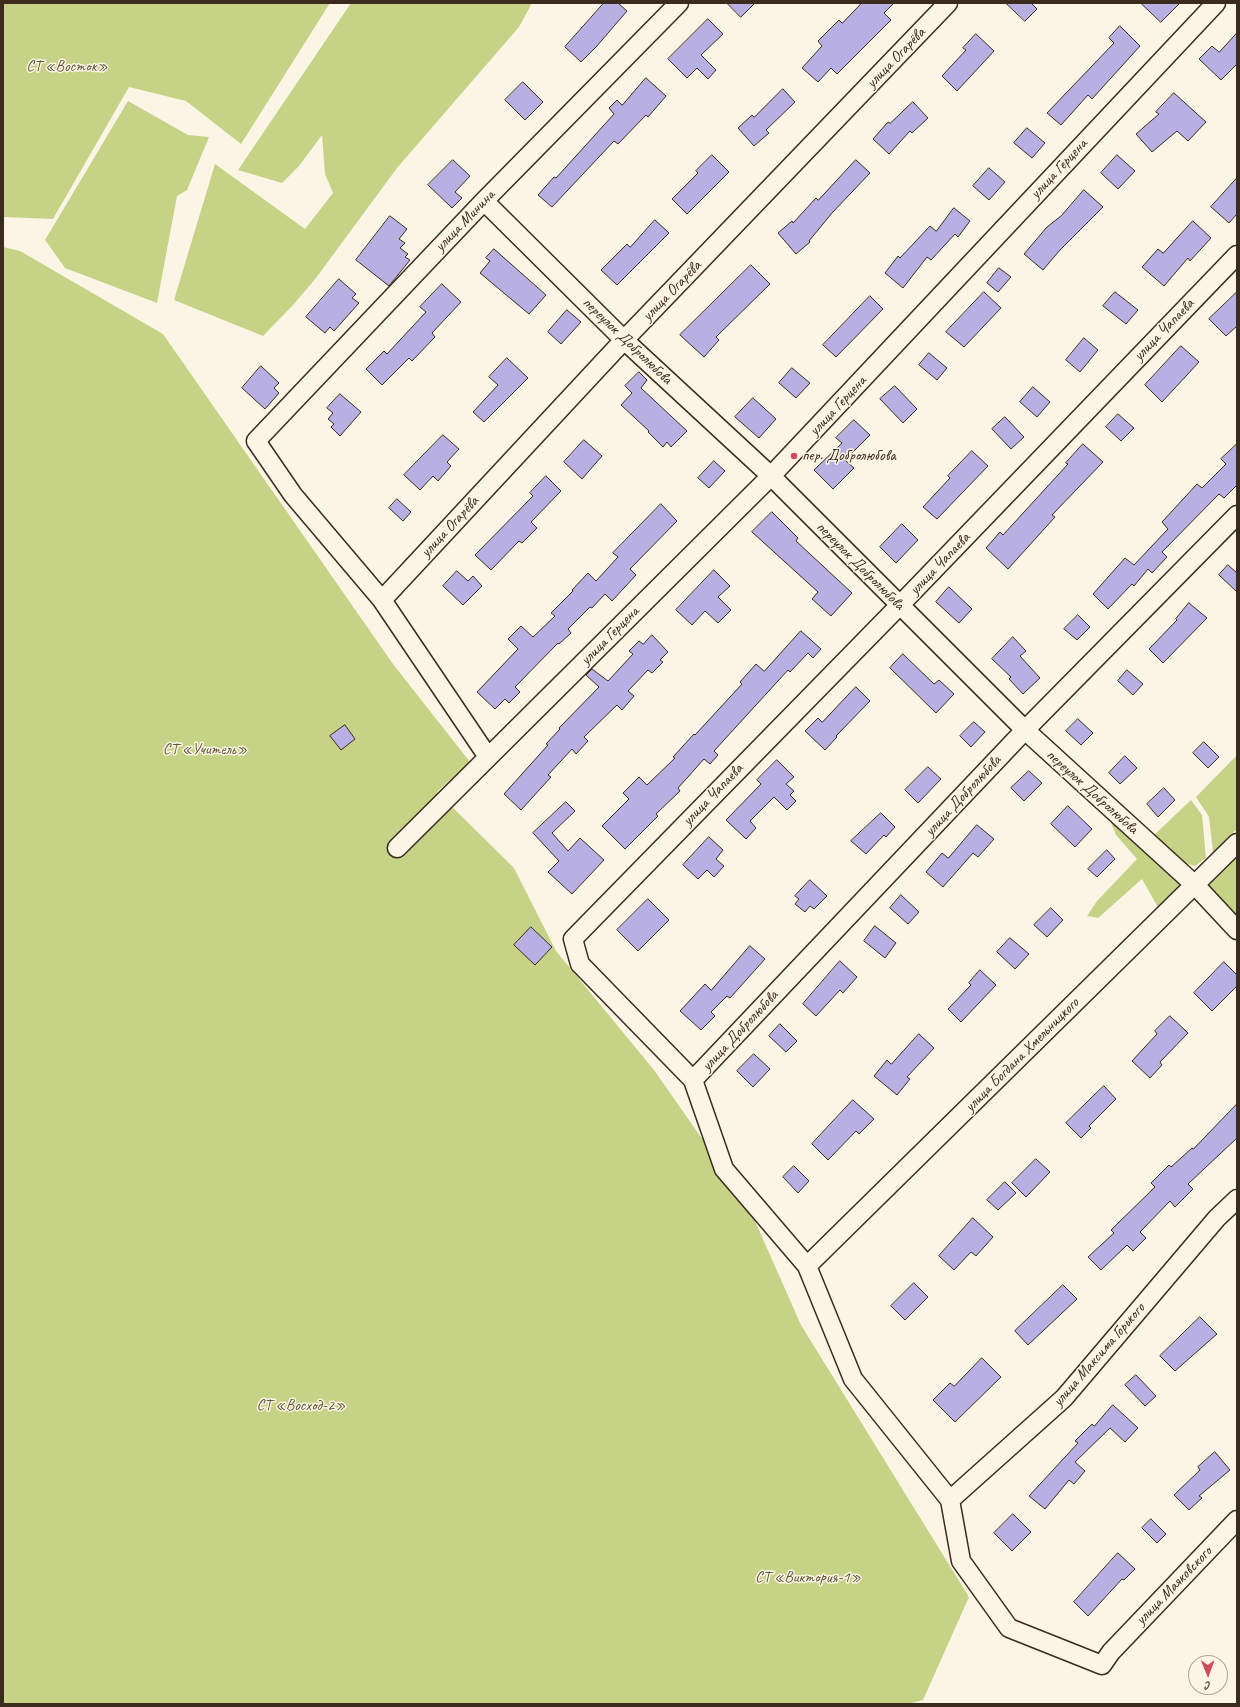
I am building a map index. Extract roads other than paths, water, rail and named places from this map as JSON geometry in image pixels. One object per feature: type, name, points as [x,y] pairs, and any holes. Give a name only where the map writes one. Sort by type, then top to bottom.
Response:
[{"type":"street","name":"улица Минина","points":[[382,600],[293,495],[256,441],[484,201],[680,3]]},
{"type":"street","name":"улица Огарёва","points":[[382,600],[624,340],[948,3]]},
{"type":"street","name":"улица Герцена","points":[[397,848],[771,476],[1216,3]]},
{"type":"street","name":"переулок Добролюбова","points":[[484,201],[624,340],[771,476],[899,606],[1025,730],[1195,885],[1237,930]]},
{"type":"street","name":"улица Чапаева","points":[[693,1080],[580,964],[573,939],[899,606],[1237,255]]},
{"type":"street","name":"улица Добролюбова","points":[[693,1080],[1025,730],[1237,515]]},
{"type":"street","points":[[382,600],[488,757]]},
{"type":"street","name":"улица Богдана Хмельницкого","points":[[807,1266],[1237,842]]},
{"type":"street","points":[[693,1080],[724,1169],[807,1266],[853,1379],[950,1500]]},
{"type":"street","name":"улица Максима Горького","points":[[950,1500],[1064,1398],[1218,1218],[1237,1199]]},
{"type":"street","name":"улица Маяковского","points":[[950,1500],[961,1561],[1009,1628],[1102,1665],[1111,1652],[1237,1520]]},
{"type":"place","name":"пер. Добролюбова","points":[[794,456]]},
{"type":"park label","name":"СТ «Восток»","points":[[67,67]]},
{"type":"park label","name":"СТ «Учитель»","points":[[205,750]]},
{"type":"park label","name":"СТ «Восход-2»","points":[[301,1406]]},
{"type":"park label","name":"СТ «Виктория-1»","points":[[808,1578]]}]
